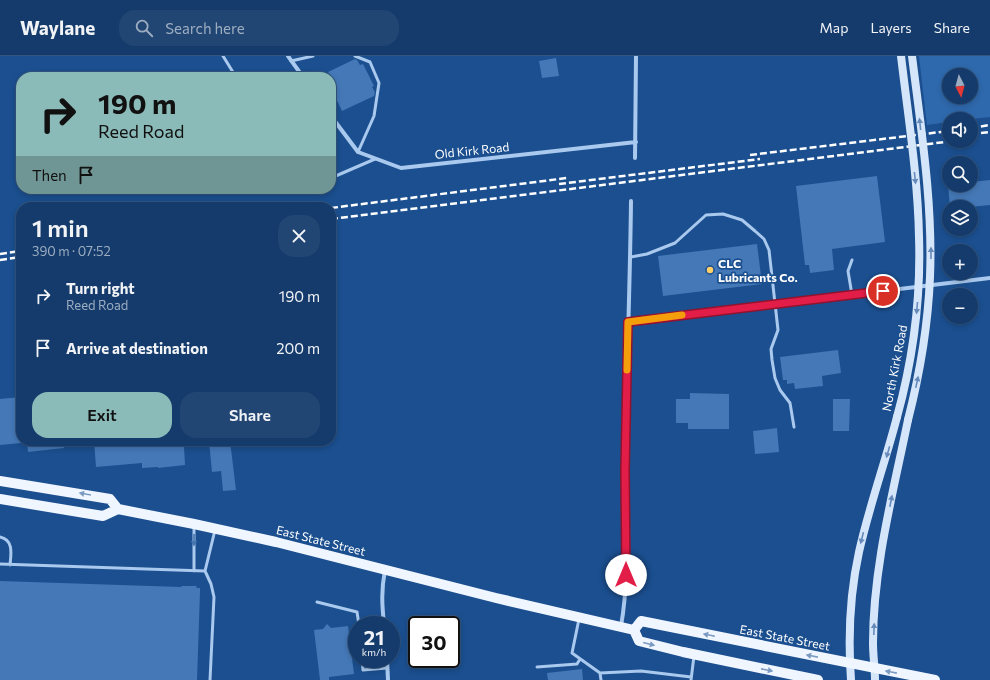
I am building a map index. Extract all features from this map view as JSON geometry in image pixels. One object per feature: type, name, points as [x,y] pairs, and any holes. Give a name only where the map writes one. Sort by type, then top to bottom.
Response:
[{"type":"main road","points":[[0,481],[110,499],[118,509],[103,516],[0,499]]},
{"type":"main road","name":"East State Street","points":[[118,509],[215,528],[310,550],[385,570],[634,630],[641,621],[935,680]]},
{"type":"main road","points":[[634,630],[639,641],[788,677],[818,680]]},
{"type":"street","points":[[288,56],[300,72]]},
{"type":"street","points":[[635,158],[636,56]]},
{"type":"street","name":"North Kirk Road","points":[[851,680],[850,664],[852,607],[859,553],[905,387],[917,312],[919,268],[917,204],[901,56]]},
{"type":"street","name":"North Kirk Road","points":[[875,680],[874,626],[879,572],[893,492],[921,367],[930,288],[931,253],[929,206],[912,56]]},
{"type":"street","points":[[336,123],[358,152]]},
{"type":"street","name":"Old Kirk Road","points":[[358,152],[401,168],[636,142]]},
{"type":"street","points":[[621,627],[626,575],[625,471],[631,257],[631,201]]},
{"type":"street","points":[[628,322],[990,278]]},
{"type":"street","points":[[383,616],[382,588],[385,570]]},
{"type":"street","points":[[387,668],[388,680]]},
{"type":"lane","points":[[223,56],[233,72]]},
{"type":"lane","points":[[292,61],[313,56]]},
{"type":"lane","points":[[355,56],[370,62],[380,84],[374,116],[358,152]]},
{"type":"lane","points":[[336,176],[375,159]]},
{"type":"lane","points":[[631,257],[647,254],[675,243],[706,215],[723,214],[742,220],[764,239],[769,250],[778,330],[771,349],[772,360],[780,390],[790,403],[794,427]]},
{"type":"lane","points":[[852,260],[848,271],[852,295]]},
{"type":"lane","points":[[194,524],[194,571]]},
{"type":"lane","points":[[210,680],[214,597],[211,584],[205,571],[215,528]]},
{"type":"lane","points":[[0,537],[5,539],[10,546],[10,565]]},
{"type":"lane","points":[[0,564],[205,571]]},
{"type":"lane","points":[[317,602],[357,612],[358,616]]},
{"type":"lane","points":[[580,617],[572,653],[600,674],[641,671],[691,678],[694,654]]},
{"type":"lane","points":[[537,667],[577,664],[580,659]]},
{"type":"lane","points":[[363,668],[363,670],[387,668]]},
{"type":"lane","points":[[600,674],[601,680]]},
{"type":"shaded area","points":[[919,56],[990,56],[990,117],[978,118],[978,112],[942,112],[942,123],[927,125]]},
{"type":"building","points":[[556,58],[559,76],[542,78],[539,61]]},
{"type":"building","points":[[355,59],[357,60],[360,65],[363,64],[374,86],[372,87],[375,92],[374,96],[342,111],[336,98],[336,72],[328,72]]},
{"type":"building","points":[[877,176],[885,242],[832,249],[834,270],[810,273],[809,265],[805,265],[796,186]]},
{"type":"building","points":[[990,180],[990,205],[978,206],[978,200],[949,200],[949,192],[978,192],[978,181]]},
{"type":"building","name":"CLC Lubricants Co.","points":[[757,244],[762,284],[663,296],[658,256]]},
{"type":"building","points":[[838,350],[841,373],[822,376],[823,386],[795,389],[794,383],[787,384],[787,380],[783,380],[780,357]]},
{"type":"building","points":[[690,393],[729,394],[729,429],[688,429],[688,423],[676,423],[676,399],[690,399]]},
{"type":"building","points":[[16,397],[16,443],[0,445],[0,399]]},
{"type":"building","points":[[833,399],[850,399],[849,431],[833,431]]},
{"type":"building","points":[[777,428],[779,452],[755,454],[753,431]]},
{"type":"building","points":[[27,446],[64,446],[64,448],[28,452]]},
{"type":"building","points":[[94,446],[184,447],[185,465],[142,468],[142,463],[96,467]]},
{"type":"building","points":[[209,446],[231,446],[236,490],[223,491],[221,471],[212,472]]},
{"type":"building","points":[[0,581],[181,587],[197,586],[196,588],[200,588],[200,592],[197,680],[0,680]]},
{"type":"building","points":[[327,624],[331,628],[348,626],[348,668],[353,668],[354,674],[329,677],[329,680],[320,680],[314,630],[323,629]]},
{"type":"building","points":[[582,669],[583,680],[548,680],[547,673]]},
{"type":"railway","points":[[978,127],[990,125]]},
{"type":"railway","points":[[750,155],[942,132]]},
{"type":"railway","points":[[978,133],[990,132]]},
{"type":"railway","points":[[336,218],[942,142]]},
{"type":"railway","points":[[559,184],[760,159]]},
{"type":"railway","points":[[336,207],[567,178]]},
{"type":"railway","points":[[0,254],[16,252]]},
{"type":"railway","points":[[0,260],[16,258]]},
{"type":"slow traffic","points":[[627,370],[628,322],[682,315]]},
{"type":"place","name":"CLC Lubricants Co.","points":[[710,270]]},
{"type":"route","points":[[626,575],[625,471],[628,322],[883,291]]}]
